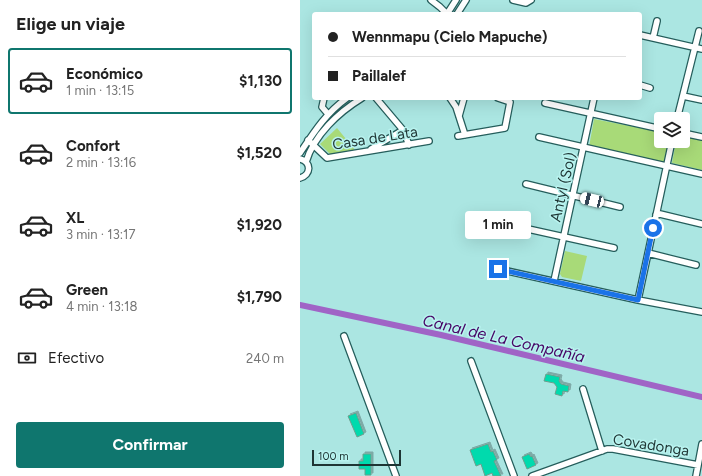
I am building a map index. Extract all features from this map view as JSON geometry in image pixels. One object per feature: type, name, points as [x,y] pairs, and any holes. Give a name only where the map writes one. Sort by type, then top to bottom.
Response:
[{"type":"street","points":[[431,0],[445,12]]},
{"type":"street","points":[[448,12],[456,0]]},
{"type":"street","points":[[458,12],[466,0]]},
{"type":"street","points":[[513,0],[526,3],[531,0]]},
{"type":"street","points":[[653,38],[657,21]]},
{"type":"street","points":[[679,112],[699,31]]},
{"type":"street","points":[[642,35],[702,49]]},
{"type":"street","points":[[642,86],[650,88]]},
{"type":"street","points":[[683,96],[702,100]]},
{"type":"street","points":[[324,100],[322,107],[328,114]]},
{"type":"street","points":[[300,153],[319,124],[345,100]]},
{"type":"street","points":[[306,162],[314,145],[325,129],[338,115],[359,100]]},
{"type":"street","points":[[378,100],[403,130],[410,144]]},
{"type":"street","points":[[451,100],[456,107],[464,135]]},
{"type":"street","points":[[459,116],[463,100]]},
{"type":"street","points":[[458,136],[505,129],[510,102],[504,100]]},
{"type":"street","name":"Antyl (Sol)","points":[[554,281],[594,100]]},
{"type":"street","points":[[545,103],[654,128]]},
{"type":"street","points":[[368,151],[403,130]]},
{"type":"street","points":[[690,134],[702,137]]},
{"type":"street","points":[[539,137],[702,174]]},
{"type":"street","name":"Casa de Lata","points":[[308,140],[327,158],[430,141]]},
{"type":"street","points":[[638,300],[670,148]]},
{"type":"street","points":[[300,159],[306,162],[309,167],[306,176],[300,178]]},
{"type":"street","points":[[526,184],[620,207]]},
{"type":"street","points":[[656,215],[660,214],[702,224]]},
{"type":"street","points":[[519,227],[614,248]]},
{"type":"street","points":[[648,253],[696,265]]},
{"type":"street","points":[[498,269],[638,300],[702,312]]},
{"type":"street","points":[[344,336],[396,476]]},
{"type":"street","points":[[472,361],[514,476]]},
{"type":"street","points":[[583,389],[602,451]]},
{"type":"street","points":[[696,476],[702,444]]},
{"type":"street","name":"Covadonga","points":[[532,476],[613,448],[698,465]]},
{"type":"green space","points":[[594,119],[654,131],[654,148],[667,148],[664,163],[589,147]]},
{"type":"green space","points":[[337,128],[355,150],[331,155],[320,144]]},
{"type":"green space","points":[[690,137],[702,140],[702,170],[672,163],[675,148],[690,148]]},
{"type":"green space","points":[[565,251],[587,256],[581,281],[562,277],[560,274]]},
{"type":"building","points":[[546,374],[560,377],[559,381],[561,384],[569,386],[568,392],[563,391],[562,396],[555,394],[557,387],[554,383],[544,381]]},
{"type":"building","points":[[356,413],[364,434],[357,437],[348,416]]},
{"type":"building","points":[[488,444],[491,452],[493,451],[497,460],[494,461],[501,476],[493,476],[492,473],[485,476],[481,464],[476,466],[470,450]]},
{"type":"building","points":[[363,454],[371,454],[371,475],[365,475],[365,469],[359,469],[359,461],[363,461]]},
{"type":"building","points":[[529,454],[531,457],[532,456],[536,465],[527,469],[522,457]]},
{"type":"waterway","name":"Canal de La Compañía","points":[[300,305],[441,335],[702,397]]},
{"type":"route","points":[[498,269],[638,300],[653,228]]}]
